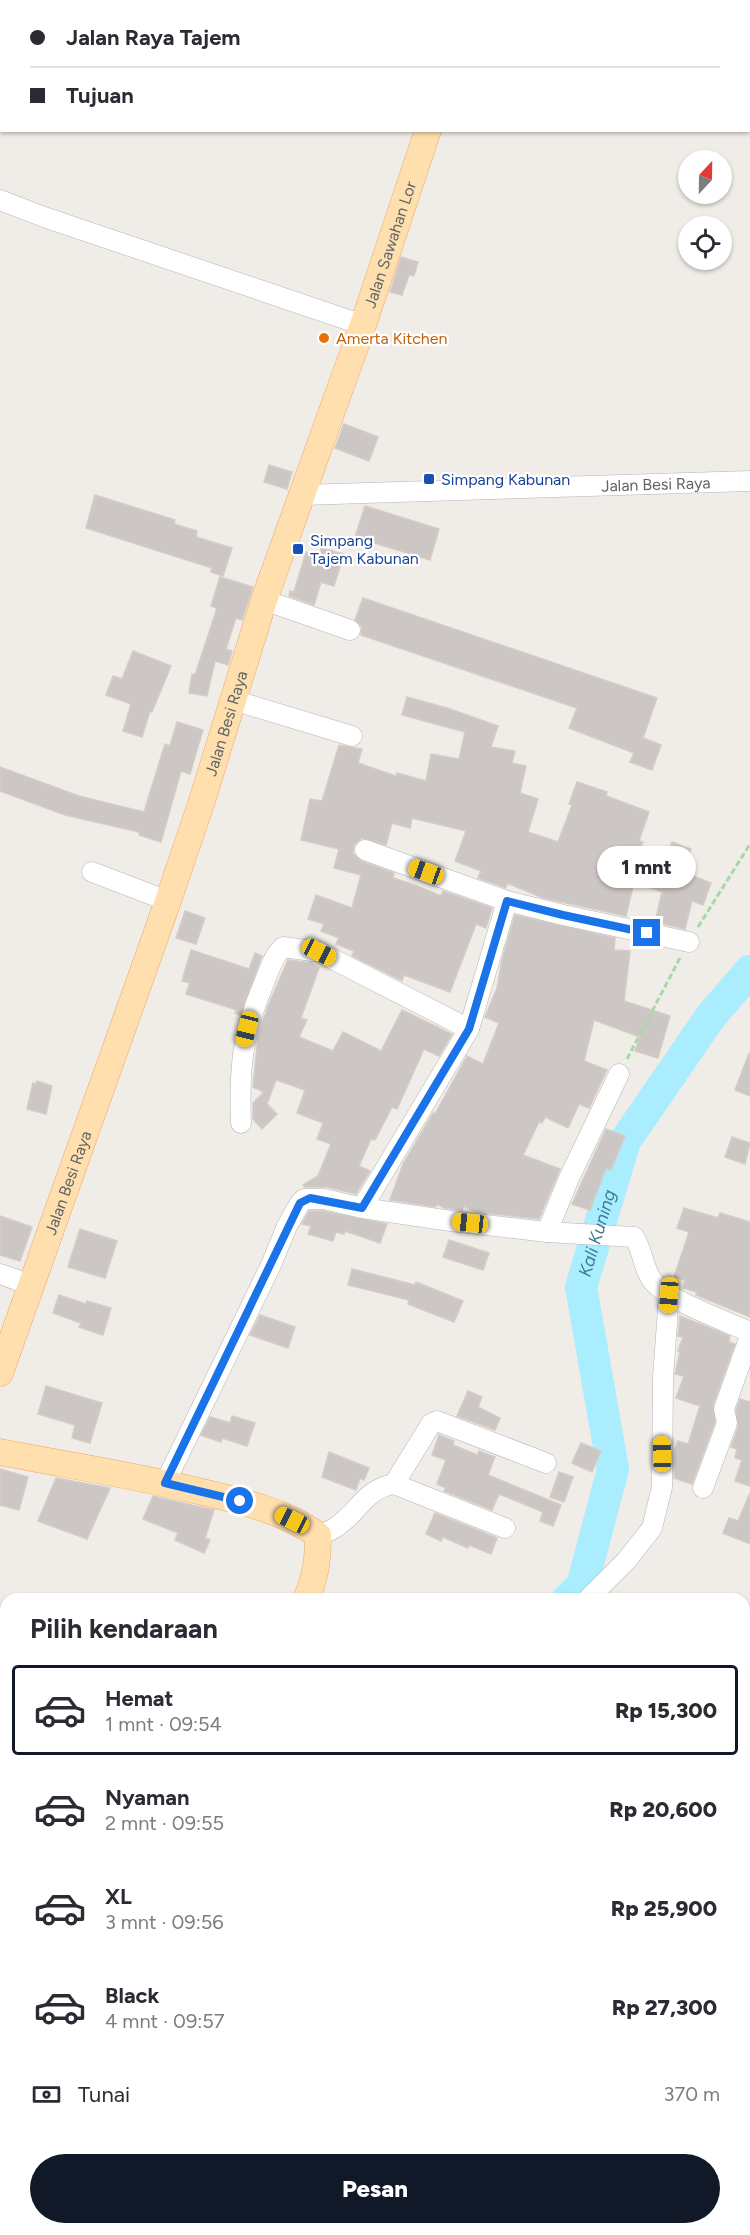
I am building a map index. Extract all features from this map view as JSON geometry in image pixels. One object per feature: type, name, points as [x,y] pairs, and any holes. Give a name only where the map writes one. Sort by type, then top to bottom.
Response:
[{"type":"main road","name":"Jalan Sawahan Lor","points":[[302,495],[363,325],[427,132]]},
{"type":"main road","name":"Jalan Besi Raya","points":[[0,1373],[168,901],[201,804],[264,600],[302,495]]},
{"type":"main road","points":[[0,1452],[165,1483],[279,1513],[318,1535],[318,1562],[309,1593]]},
{"type":"street","points":[[0,200],[55,221],[363,325]]},
{"type":"street","name":"Jalan Besi Raya","points":[[302,495],[750,482]]},
{"type":"street","points":[[264,600],[350,630]]},
{"type":"street","points":[[233,700],[352,736]]},
{"type":"street","points":[[365,850],[507,901],[689,942]]},
{"type":"street","points":[[92,872],[168,901]]},
{"type":"street","points":[[362,1208],[469,1029],[507,901]]},
{"type":"street","points":[[241,1123],[240,1076],[243,1044],[257,999],[275,957],[283,946],[319,952],[469,1029]]},
{"type":"street","points":[[556,1232],[569,1178],[619,1074]]},
{"type":"street","points":[[165,1483],[300,1203],[310,1198],[451,1221],[556,1232],[634,1237],[651,1279],[663,1292],[750,1332]]},
{"type":"street","points":[[0,1274],[31,1285]]},
{"type":"street","points":[[594,1593],[626,1561],[652,1528],[662,1486],[663,1378],[669,1295]]},
{"type":"street","points":[[703,1488],[727,1423],[724,1409],[750,1336]]},
{"type":"street","points":[[394,1484],[431,1424],[436,1421],[546,1463]]},
{"type":"street","points":[[318,1535],[336,1527],[381,1486],[394,1484],[505,1528]]},
{"type":"path","points":[[619,1074],[689,942],[750,844]]},
{"type":"building","points":[[401,257],[418,262],[414,276],[409,275],[402,295],[390,292]]},
{"type":"building","points":[[344,424],[378,437],[369,461],[335,448]]},
{"type":"building","points":[[269,465],[292,472],[287,489],[264,482]]},
{"type":"building","points":[[95,495],[175,520],[174,524],[197,531],[196,537],[232,548],[223,576],[211,572],[212,568],[86,528]]},
{"type":"building","points":[[365,506],[439,529],[430,560],[355,537]]},
{"type":"building","points":[[321,548],[344,554],[334,586],[321,582],[314,605],[289,596],[290,591],[294,592],[306,552],[319,556]]},
{"type":"building","points":[[220,577],[253,587],[242,620],[236,618],[226,649],[232,651],[228,665],[215,661],[207,696],[189,693],[192,674],[195,675],[217,608],[211,606]]},
{"type":"building","points":[[363,598],[657,698],[643,738],[661,745],[652,770],[630,762],[634,753],[569,728],[577,708],[361,635],[362,627],[355,620]]},
{"type":"building","points":[[133,651],[171,666],[152,712],[150,711],[142,737],[123,731],[131,704],[106,695],[113,676],[122,679]]},
{"type":"building","points":[[407,697],[498,726],[491,747],[515,751],[512,763],[526,766],[520,793],[538,799],[528,832],[558,842],[572,805],[569,804],[577,782],[607,792],[606,796],[649,812],[639,841],[643,842],[638,854],[664,863],[672,842],[691,849],[683,870],[711,883],[703,905],[692,901],[685,929],[655,922],[662,892],[634,882],[626,916],[543,898],[507,883],[506,888],[478,878],[481,871],[455,861],[466,831],[412,818],[410,828],[392,823],[386,845],[362,838],[354,845],[353,853],[361,861],[394,873],[393,878],[441,896],[443,891],[492,908],[486,928],[476,924],[450,992],[404,975],[402,981],[352,956],[354,951],[336,944],[339,938],[321,931],[324,924],[308,919],[316,895],[352,908],[361,875],[334,868],[339,849],[301,840],[310,799],[322,801],[339,745],[362,749],[358,763],[396,776],[397,773],[426,781],[431,754],[459,759],[465,732],[402,715]]},
{"type":"building","points":[[177,722],[203,730],[190,774],[181,771],[161,842],[139,835],[139,832],[65,815],[0,791],[0,767],[79,796],[144,812],[165,744],[170,746]]},
{"type":"building","points":[[185,911],[205,918],[196,944],[176,938]]},
{"type":"building","points":[[515,915],[615,938],[614,950],[630,951],[624,1001],[670,1016],[658,1058],[635,1051],[640,1037],[594,1020],[584,1061],[607,1070],[589,1108],[579,1104],[568,1128],[545,1117],[542,1123],[539,1122],[523,1155],[560,1169],[539,1219],[475,1212],[464,1206],[462,1210],[444,1208],[437,1204],[436,1207],[390,1200],[403,1164],[433,1113],[435,1114],[467,1056],[483,1064],[499,1023],[485,1017],[497,988],[502,960]]},
{"type":"building","points":[[191,950],[249,969],[255,953],[262,956],[240,1015],[235,1013],[237,1010],[186,994],[190,983],[182,981]]},
{"type":"building","points":[[288,960],[311,963],[319,968],[301,1018],[307,1020],[299,1037],[333,1051],[343,1032],[381,1051],[402,1010],[452,1034],[439,1056],[424,1049],[397,1109],[392,1107],[375,1140],[371,1139],[359,1166],[370,1171],[356,1194],[327,1187],[305,1187],[303,1185],[318,1176],[331,1144],[317,1139],[323,1123],[297,1113],[305,1090],[276,1080],[267,1104],[277,1114],[262,1129],[253,1119],[253,1103],[264,1092],[253,1087],[258,1038],[268,1006]]},
{"type":"building","points":[[750,1054],[750,1096],[735,1090]]},
{"type":"building","points":[[37,1081],[52,1086],[46,1114],[27,1109],[33,1083],[36,1084]]},
{"type":"building","points":[[606,1129],[625,1136],[611,1170],[606,1168],[590,1210],[572,1204]]},
{"type":"building","points":[[732,1137],[750,1143],[745,1164],[725,1157]]},
{"type":"building","points":[[684,1208],[718,1218],[720,1213],[750,1222],[750,1317],[696,1295],[697,1292],[683,1288],[685,1280],[674,1277],[689,1232],[677,1228]]},
{"type":"building","points":[[309,1211],[323,1211],[387,1224],[380,1243],[345,1231],[344,1234],[336,1232],[333,1241],[308,1234],[311,1226],[302,1224]]},
{"type":"building","points":[[0,1216],[32,1227],[20,1261],[0,1255]]},
{"type":"building","points":[[80,1229],[117,1241],[105,1278],[68,1267]]},
{"type":"building","points":[[449,1240],[489,1253],[483,1270],[443,1257]]},
{"type":"building","points":[[352,1269],[415,1285],[416,1282],[463,1301],[454,1322],[408,1304],[409,1300],[348,1285]]},
{"type":"building","points":[[59,1295],[86,1304],[87,1301],[111,1308],[103,1335],[79,1327],[81,1323],[53,1313]]},
{"type":"building","points":[[260,1315],[295,1327],[288,1348],[250,1335]]},
{"type":"building","points":[[680,1316],[730,1336],[729,1342],[735,1344],[713,1405],[715,1422],[692,1484],[674,1478],[674,1452],[678,1441],[688,1444],[700,1406],[676,1398],[684,1376],[675,1374],[680,1352],[678,1351],[683,1337],[678,1336]]},
{"type":"building","points":[[46,1386],[102,1403],[90,1443],[72,1438],[75,1425],[38,1414]]},
{"type":"building","points":[[468,1391],[482,1397],[478,1407],[500,1418],[495,1430],[457,1416]]},
{"type":"building","points":[[740,1399],[750,1402],[750,1486],[735,1481],[742,1460],[735,1458],[737,1449],[731,1447],[738,1427],[736,1410]]},
{"type":"building","points":[[232,1416],[255,1423],[247,1446],[222,1438],[221,1442],[201,1435],[210,1417],[230,1423]]},
{"type":"building","points":[[439,1435],[454,1441],[453,1445],[477,1455],[479,1451],[495,1457],[488,1475],[561,1505],[553,1526],[540,1521],[543,1512],[499,1494],[492,1510],[444,1491],[446,1488],[437,1484],[446,1460],[432,1455]]},
{"type":"building","points":[[581,1443],[601,1451],[592,1472],[572,1463]]},
{"type":"building","points":[[329,1452],[369,1468],[364,1480],[360,1478],[356,1490],[322,1477]]},
{"type":"building","points":[[0,1469],[28,1477],[19,1510],[0,1505]]},
{"type":"building","points":[[559,1472],[573,1477],[564,1502],[550,1497]]},
{"type":"building","points":[[56,1478],[110,1488],[87,1539],[38,1521]]},
{"type":"building","points":[[750,1493],[750,1544],[723,1533],[729,1518],[738,1521]]},
{"type":"building","points":[[153,1496],[214,1510],[205,1538],[210,1540],[204,1553],[175,1540],[178,1533],[143,1519]]},
{"type":"building","points":[[435,1513],[497,1538],[491,1554],[469,1545],[468,1548],[443,1537],[441,1541],[426,1534]]},
{"type":"waterway","name":"Kali Kuning","points":[[574,1593],[582,1586],[613,1469],[581,1287],[625,1141],[711,1016],[750,971]]},
{"type":"place","name":"Amerta Kitchen","points":[[324,338]]},
{"type":"place","name":"Simpang Kabunan","points":[[429,479]]},
{"type":"place","name":"Simpang Tajem Kabunan","points":[[298,549]]},
{"type":"route","points":[[240,1501],[165,1483],[300,1203],[304,1199],[324,1199],[362,1208],[469,1029],[507,901],[647,933]]}]
